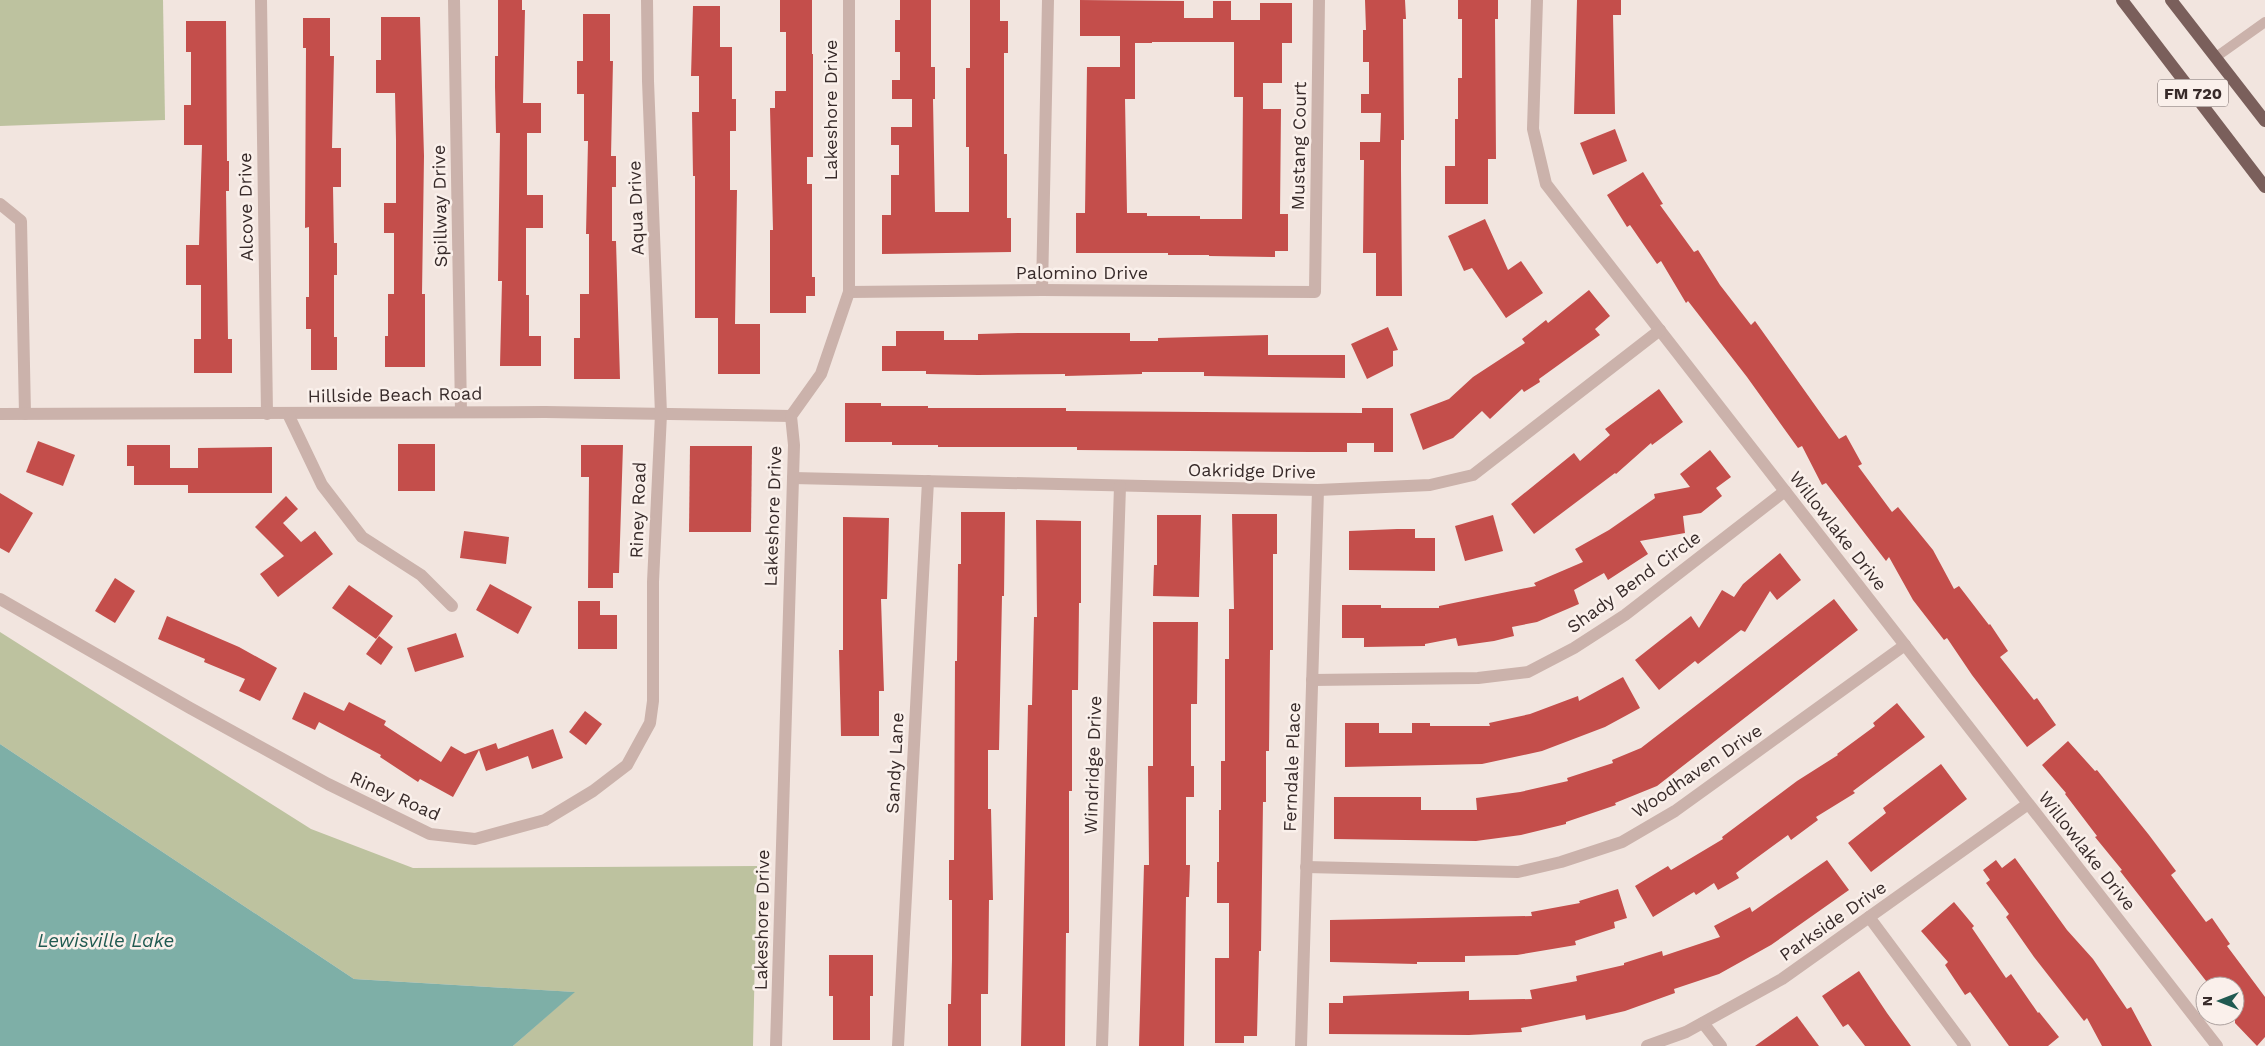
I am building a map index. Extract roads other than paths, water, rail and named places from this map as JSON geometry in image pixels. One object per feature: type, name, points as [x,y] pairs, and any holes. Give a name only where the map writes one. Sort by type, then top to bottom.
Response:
[{"type":"main road","name":"FM 720","points":[[2122,0],[2265,187]]},
{"type":"main road","name":"FM 720","points":[[2171,0],[2265,121]]},
{"type":"street","name":"Alcove Drive","points":[[261,0],[267,414]]},
{"type":"street","name":"Spillway Drive","points":[[454,0],[460,412]]},
{"type":"street","name":"Aqua Drive","points":[[647,0],[648,82],[661,414]]},
{"type":"street","name":"Lakeshore Drive","points":[[776,1046],[794,445],[791,416],[821,374],[849,292],[849,0]]},
{"type":"street","points":[[1042,290],[1048,0]]},
{"type":"street","name":"Mustang Court","points":[[1315,292],[1319,0]]},
{"type":"street","name":"Willowlake Drive","points":[[1537,0],[1534,129],[1546,184],[2217,1046]]},
{"type":"street","points":[[0,204],[21,221],[26,414]]},
{"type":"street","name":"Palomino Drive","points":[[849,292],[1042,290],[1315,292]]},
{"type":"street","name":"Oakridge Drive","points":[[793,478],[1318,490],[1430,485],[1473,475],[1660,330]]},
{"type":"street","name":"Hillside Beach Road","points":[[0,414],[460,412],[791,416]]},
{"type":"street","points":[[288,414],[322,485],[362,537],[421,575],[452,606]]},
{"type":"street","name":"Riney Road","points":[[0,599],[190,708],[328,784],[430,834],[475,839],[545,820],[593,792],[627,765],[650,723],[652,702],[652,582],[661,414]]},
{"type":"street","name":"Sandy Lane","points":[[898,1046],[928,481]]},
{"type":"street","name":"Windridge Drive","points":[[1102,1046],[1120,486]]},
{"type":"street","name":"Ferndale Place","points":[[1301,1046],[1318,490]]},
{"type":"street","name":"Shady Bend Circle","points":[[1312,680],[1478,678],[1528,672],[1574,648],[1625,615],[1785,491]]},
{"type":"street","name":"Woodhaven Drive","points":[[1306,867],[1518,872],[1561,862],[1622,842],[1676,811],[1905,645]]},
{"type":"street","name":"Parkside Drive","points":[[1647,1046],[1686,1032],[1782,979],[2028,804]]},
{"type":"street","points":[[1869,917],[1965,1046]]},
{"type":"street","points":[[1703,1023],[1721,1046]]},
{"type":"lane","points":[[2216,58],[2265,22]]},
{"type":"water","name":"Lewisville Lake","points":[[0,744],[354,979],[575,992],[513,1046],[0,1046]]}]
